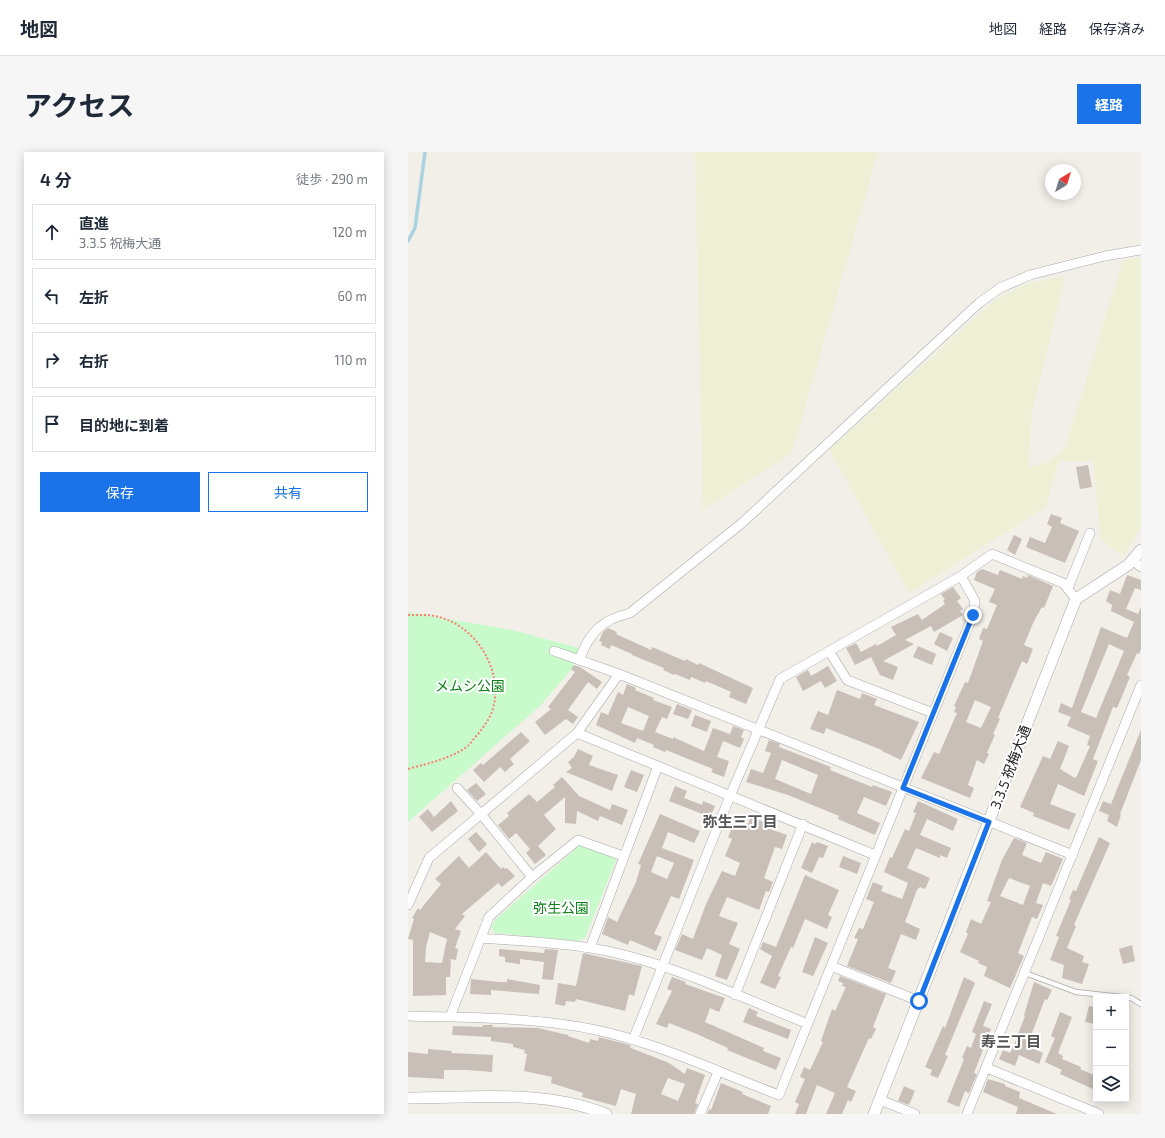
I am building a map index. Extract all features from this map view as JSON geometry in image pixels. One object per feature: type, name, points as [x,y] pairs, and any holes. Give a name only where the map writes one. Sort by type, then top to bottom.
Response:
[{"type":"street","points":[[579,660],[587,641],[595,630],[605,622],[618,616],[630,613],[742,523],[979,303],[1000,288],[1030,275],[1105,256],[1141,250]]},
{"type":"street","points":[[1068,588],[1090,533]]},
{"type":"street","points":[[633,1040],[730,796],[780,679],[961,576],[992,554],[1063,582],[1076,598],[1128,565],[1141,550]]},
{"type":"street","points":[[1132,560],[1141,567]]},
{"type":"street","points":[[408,1016],[533,1020],[596,1030],[633,1040],[779,1095],[875,854],[973,615],[974,601],[961,576]]},
{"type":"street","name":"3.3.5 祝梅大通","points":[[874,1114],[1076,598]]},
{"type":"street","points":[[554,651],[619,674],[1073,855]]},
{"type":"street","points":[[829,652],[847,680],[933,713]]},
{"type":"street","points":[[408,905],[429,858],[577,733],[619,674]]},
{"type":"street","points":[[967,1114],[987,1068],[1141,685]]},
{"type":"street","points":[[577,733],[875,854]]},
{"type":"street","points":[[590,948],[623,856],[658,766]]},
{"type":"street","points":[[457,788],[481,814],[532,877]]},
{"type":"street","points":[[735,995],[803,824]]},
{"type":"street","points":[[450,1018],[489,917],[532,877],[578,840],[623,856]]},
{"type":"street","points":[[481,938],[590,948],[633,958],[662,967],[808,1024]]},
{"type":"street","points":[[831,966],[919,1001]]},
{"type":"street","points":[[987,1068],[1100,1114]]},
{"type":"street","points":[[700,1114],[718,1072]]},
{"type":"street","points":[[408,1098],[526,1098],[580,1105],[606,1114]]},
{"type":"street","points":[[880,1100],[915,1114]]},
{"type":"lane","points":[[1025,973],[1076,992],[1131,998],[1141,1004]]},
{"type":"path","points":[[408,615],[444,618],[460,626],[482,649],[490,663],[495,694],[491,713],[482,729],[469,745],[454,755],[408,769]]},
{"type":"green space","points":[[695,152],[878,152],[792,453],[703,510]]},
{"type":"green space","points":[[1141,258],[1141,526],[1124,556],[1101,540],[1093,461],[1059,461],[1046,507],[909,593],[829,450],[995,300],[1026,284],[1065,276],[1032,413],[1028,467],[1049,462],[1065,448],[1123,260]]},
{"type":"green space","name":"メムシ公園","points":[[408,612],[512,630],[579,648],[572,669],[541,705],[408,822]]},
{"type":"green space","name":"弥生公園","points":[[580,845],[617,858],[585,938],[577,941],[495,933],[491,927],[495,920]]},
{"type":"building","points":[[1088,465],[1092,487],[1080,489],[1076,467]]},
{"type":"building","points":[[1051,514],[1062,518],[1060,523],[1079,531],[1065,563],[1026,547],[1030,537],[1045,543],[1052,527],[1047,524]]},
{"type":"building","points":[[1014,535],[1022,539],[1015,555],[1007,550]]},
{"type":"building","points":[[982,569],[998,575],[1000,570],[1022,579],[1023,576],[1027,578],[1028,575],[1053,586],[1044,608],[1042,607],[1034,621],[1024,645],[1033,649],[1027,664],[1022,661],[998,718],[1000,719],[993,734],[995,735],[987,753],[989,754],[984,764],[977,760],[968,785],[974,788],[970,798],[921,778],[934,752],[939,754],[957,713],[954,712],[956,707],[954,706],[965,682],[968,683],[983,641],[979,639],[983,628],[987,629],[997,605],[989,602],[995,589],[974,580],[977,572]],"holes":[[[975,700],[991,707],[981,728],[966,722]]]},
{"type":"building","points":[[1127,575],[1141,580],[1141,590],[1135,588],[1126,609],[1138,614],[1141,607],[1141,649],[1139,654],[1137,653],[1127,675],[1130,677],[1117,708],[1113,707],[1093,759],[1098,761],[1084,796],[1058,784],[1050,804],[1076,814],[1069,830],[1033,816],[1034,813],[1020,807],[1043,756],[1050,759],[1058,741],[1069,746],[1060,769],[1075,778],[1077,776],[1090,746],[1087,745],[1090,736],[1067,726],[1071,717],[1058,712],[1061,703],[1072,708],[1101,627],[1127,638],[1134,622],[1111,611],[1112,605],[1106,601],[1110,590],[1120,594]],"holes":[[[1109,644],[1124,651],[1096,718],[1081,712]]]},
{"type":"building","points":[[953,587],[961,598],[957,601],[963,609],[960,611],[963,615],[934,632],[931,626],[905,640],[914,644],[883,661],[898,667],[893,680],[880,675],[871,657],[855,665],[846,648],[856,643],[861,652],[876,644],[877,646],[896,635],[891,627],[918,614],[922,620],[945,604],[943,601],[945,600],[941,594]]},
{"type":"building","points":[[608,628],[617,632],[616,634],[651,650],[652,647],[685,661],[686,659],[698,665],[699,663],[753,688],[746,704],[729,697],[731,692],[706,681],[705,683],[691,677],[690,680],[675,674],[674,675],[663,670],[664,668],[611,645],[610,649],[601,645],[602,642],[599,641],[603,632]]},
{"type":"building","points":[[940,632],[953,638],[947,651],[934,644]]},
{"type":"building","points":[[918,646],[936,654],[932,665],[913,657]]},
{"type":"building","points":[[574,665],[580,667],[602,682],[597,689],[588,682],[568,710],[578,717],[573,724],[566,719],[545,735],[535,722],[551,709],[548,707],[575,672],[571,669]]},
{"type":"building","points":[[828,666],[837,681],[825,688],[821,681],[803,691],[796,677],[808,670],[811,676]]},
{"type":"building","points":[[627,684],[636,688],[635,690],[654,698],[653,700],[672,707],[667,719],[662,717],[655,732],[673,739],[673,737],[704,751],[713,728],[730,734],[733,726],[744,730],[741,737],[744,739],[740,748],[723,741],[717,757],[729,761],[724,777],[711,772],[713,769],[666,750],[665,752],[653,747],[654,745],[637,738],[635,743],[596,725],[601,712],[608,715],[618,692],[623,695]],"holes":[[[628,707],[649,716],[643,731],[621,723]]]},
{"type":"building","points":[[837,690],[860,699],[862,693],[877,699],[874,705],[919,722],[901,760],[882,750],[826,728],[824,734],[810,729],[818,711],[828,715]]},
{"type":"building","points":[[677,704],[692,710],[688,719],[673,714]]},
{"type":"building","points":[[695,715],[711,721],[707,732],[691,726]]},
{"type":"building","points":[[1141,730],[1141,760],[1120,814],[1117,827],[1107,821],[1109,815],[1099,811],[1103,801],[1111,804]]},
{"type":"building","points":[[521,732],[530,741],[510,759],[514,764],[505,772],[500,767],[484,782],[473,770],[481,763],[483,765]]},
{"type":"building","points":[[769,740],[780,744],[779,747],[831,767],[830,770],[872,787],[873,785],[892,792],[886,806],[864,797],[857,813],[880,823],[875,835],[838,819],[839,816],[788,795],[746,782],[751,769],[763,773],[771,753],[765,751]],"holes":[[[782,760],[818,775],[811,794],[775,779]]]},
{"type":"building","points":[[578,749],[593,756],[589,765],[618,775],[612,791],[566,772],[572,768],[568,762],[574,757]]},
{"type":"building","points":[[631,770],[644,775],[637,792],[624,787]]},
{"type":"building","points":[[562,777],[579,796],[610,810],[612,804],[628,810],[622,825],[600,816],[598,821],[577,811],[576,824],[565,823],[565,797],[544,815],[556,829],[538,846],[546,855],[535,864],[526,853],[530,849],[516,833],[509,839],[498,825],[509,816],[507,813],[529,794],[537,802],[555,787],[553,785]]},
{"type":"building","points":[[476,783],[486,794],[477,801],[467,790]]},
{"type":"building","points":[[675,786],[687,791],[684,798],[702,805],[703,801],[715,806],[710,817],[669,801]]},
{"type":"building","points":[[451,801],[458,811],[432,832],[419,817],[428,809],[434,817]]},
{"type":"building","points":[[918,801],[958,819],[953,831],[927,819],[920,835],[951,848],[947,858],[940,855],[940,858],[916,848],[907,868],[930,878],[925,889],[920,887],[917,890],[905,922],[920,929],[916,940],[901,934],[888,968],[896,971],[891,983],[847,966],[858,939],[854,938],[859,928],[863,929],[874,902],[866,899],[873,882],[883,886],[881,891],[902,899],[908,883],[884,872],[905,829],[909,831],[916,813],[913,812]]},
{"type":"building","points":[[660,814],[700,831],[694,843],[668,832],[662,848],[694,860],[679,899],[671,896],[654,934],[662,937],[656,951],[630,940],[628,945],[602,934],[608,917],[617,922],[636,882],[641,865],[638,864]],"holes":[[[657,856],[674,863],[667,879],[651,872]]]},
{"type":"building","points":[[751,816],[771,826],[770,829],[787,835],[782,849],[775,847],[764,878],[773,882],[769,892],[766,891],[759,910],[727,897],[719,916],[738,923],[729,944],[740,949],[727,980],[715,976],[722,955],[707,948],[702,960],[675,950],[682,934],[693,939],[706,904],[722,871],[735,876],[740,863],[725,856],[732,839],[728,837],[733,825],[742,828],[745,822],[748,824]]},
{"type":"building","points":[[476,832],[487,844],[479,852],[468,839]]},
{"type":"building","points":[[1099,837],[1110,843],[1074,925],[1076,926],[1067,948],[1084,956],[1082,962],[1089,964],[1082,984],[1062,978],[1064,965],[1050,960],[1059,937],[1056,936],[1071,900],[1069,899],[1073,890],[1076,891]]},
{"type":"building","points":[[1014,838],[1027,843],[1022,855],[1041,863],[1046,852],[1063,859],[1051,886],[1043,883],[1036,903],[1043,905],[1037,919],[1032,917],[1018,953],[1024,956],[1010,988],[984,976],[987,967],[978,963],[979,961],[960,952],[968,934],[966,932],[971,919],[981,924],[991,902],[987,901],[1002,860]],"holes":[[[1009,878],[1030,886],[1023,905],[1000,896]]]},
{"type":"building","points":[[812,842],[815,844],[817,842],[828,846],[823,858],[819,857],[812,873],[801,868]]},
{"type":"building","points":[[486,852],[501,869],[503,867],[506,869],[507,868],[515,876],[502,887],[498,883],[462,914],[465,916],[455,929],[461,931],[455,948],[458,949],[456,960],[451,959],[450,977],[446,977],[446,995],[413,996],[413,940],[408,939],[414,919],[412,918],[418,908],[420,910],[441,884],[435,879],[459,856],[469,868]],"holes":[[[430,932],[447,939],[442,963],[425,962],[426,947]]]},
{"type":"building","points":[[843,856],[861,863],[857,874],[839,867]]},
{"type":"building","points":[[805,875],[839,890],[828,915],[832,917],[827,929],[805,919],[793,948],[791,947],[778,976],[781,977],[775,989],[760,983],[772,956],[760,949],[763,942],[776,947]]},
{"type":"building","points":[[815,937],[828,943],[813,976],[802,972]]},
{"type":"building","points":[[1132,945],[1135,961],[1123,964],[1119,949]]},
{"type":"building","points":[[499,949],[544,953],[545,949],[558,950],[553,980],[542,979],[544,962],[520,959],[520,964],[505,962],[505,957],[499,956]]},
{"type":"building","points":[[583,953],[642,966],[634,996],[629,994],[625,1011],[576,999],[575,1002],[566,1001],[565,1006],[555,1004],[558,983],[576,986]]},
{"type":"building","points":[[840,976],[886,994],[873,1027],[876,1029],[871,1039],[869,1038],[847,1087],[856,1091],[851,1102],[848,1100],[842,1114],[826,1114],[835,1093],[817,1085],[806,1114],[795,1114],[799,1104],[795,1102],[805,1079],[800,1077],[804,1067],[810,1070],[823,1042],[821,1041],[832,1009],[835,1011],[846,987],[842,986],[843,983],[838,981]]},
{"type":"building","points":[[672,977],[686,982],[685,984],[725,998],[719,1012],[710,1008],[705,1022],[764,1048],[763,1051],[781,1058],[776,1070],[727,1050],[728,1048],[669,1023],[667,1028],[656,1024],[672,991],[667,989]]},
{"type":"building","points":[[964,977],[975,983],[945,1055],[948,1056],[938,1078],[930,1075],[932,1070],[925,1067],[943,1026],[945,1028]]},
{"type":"building","points":[[471,979],[507,982],[507,979],[540,985],[539,994],[491,990],[491,995],[470,994]]},
{"type":"building","points":[[1034,982],[1052,990],[1047,1000],[1045,999],[1027,1046],[1043,1053],[1039,1064],[1019,1055],[1015,1066],[999,1059],[1003,1050],[1010,1053],[1015,1042],[1025,1016],[1024,1015]]},
{"type":"building","points":[[984,1001],[992,1004],[983,1026],[991,1029],[974,1073],[977,1074],[969,1093],[965,1091],[959,1107],[947,1102],[964,1059],[962,1058],[967,1046],[971,1048],[976,1034],[972,1032]]},
{"type":"building","points":[[1089,1006],[1093,1007],[1093,1023],[1085,1022]]},
{"type":"building","points":[[749,1008],[758,1012],[756,1016],[791,1030],[788,1039],[743,1022]]},
{"type":"building","points":[[1060,1012],[1072,1017],[1058,1053],[1063,1056],[1062,1059],[1081,1067],[1080,1069],[1093,1075],[1093,1089],[1060,1074],[1062,1070],[1045,1062],[1055,1038],[1051,1036]]},
{"type":"building","points":[[483,1025],[493,1025],[492,1027],[538,1028],[568,1035],[589,1043],[590,1039],[598,1041],[599,1037],[630,1045],[631,1048],[669,1063],[685,1074],[687,1068],[705,1075],[695,1103],[698,1104],[694,1114],[631,1114],[636,1094],[621,1089],[616,1106],[582,1097],[583,1093],[551,1083],[552,1077],[524,1071],[527,1054],[524,1053],[525,1050],[513,1047],[513,1044],[491,1041],[491,1037],[452,1035],[453,1026],[482,1027]],"holes":[[[668,1078],[685,1084],[678,1101],[661,1094]]]},
{"type":"building","points":[[428,1049],[452,1051],[451,1053],[493,1055],[492,1072],[444,1070],[444,1079],[408,1077],[408,1052],[428,1054]]},
{"type":"building","points":[[988,1079],[1005,1084],[1005,1086],[1020,1092],[1019,1098],[1057,1114],[1016,1114],[1018,1107],[983,1092]]},
{"type":"building","points":[[721,1083],[743,1092],[742,1094],[771,1106],[768,1114],[707,1114],[709,1109],[711,1110]]},
{"type":"building","points":[[904,1086],[915,1091],[909,1105],[898,1101]]},
{"type":"waterway","points":[[408,241],[415,228],[425,152]]},
{"type":"district","name":"弥生三丁目","points":[[740,821]]},
{"type":"district","name":"寿三丁目","points":[[1011,1041]]},
{"type":"route","points":[[919,1001],[989,822],[903,788],[973,615]]}]
